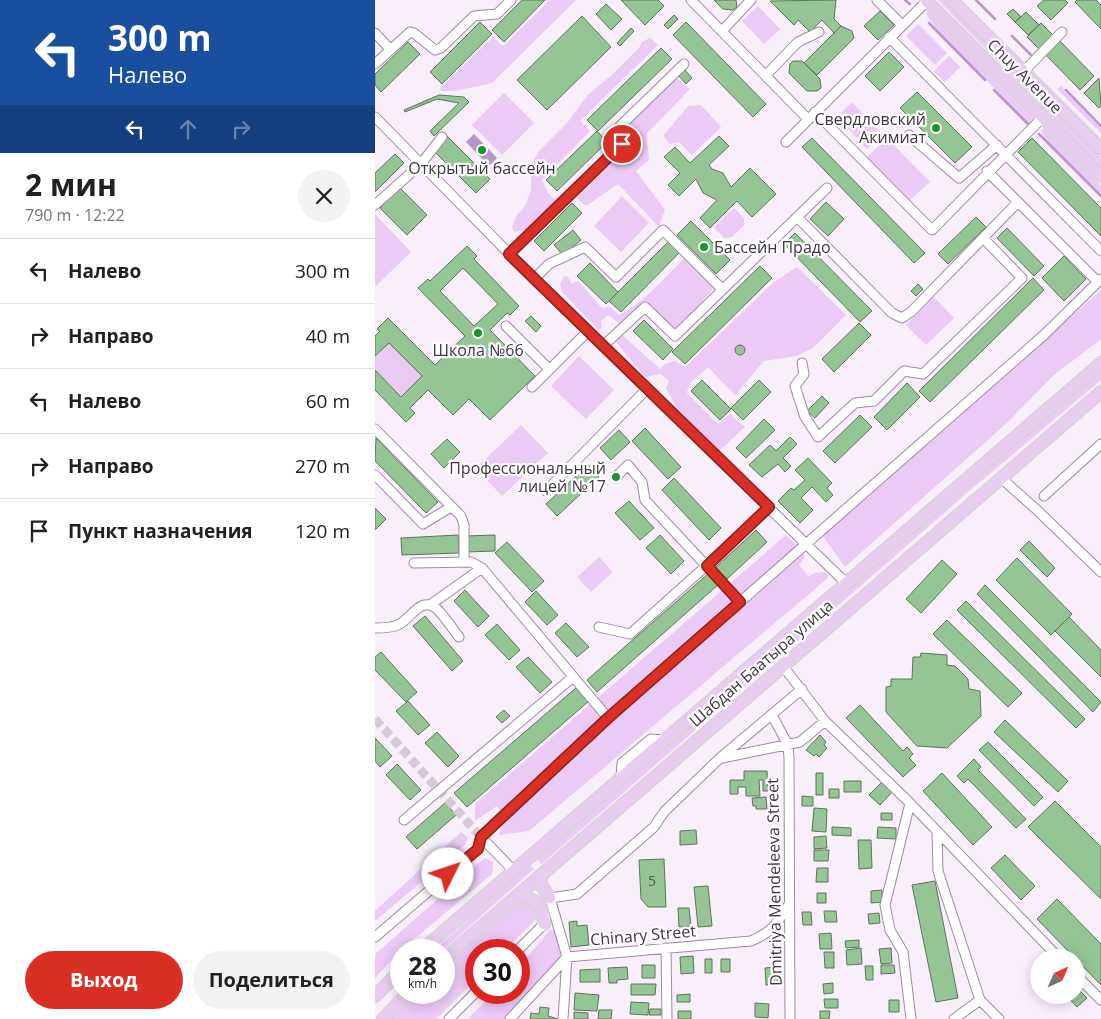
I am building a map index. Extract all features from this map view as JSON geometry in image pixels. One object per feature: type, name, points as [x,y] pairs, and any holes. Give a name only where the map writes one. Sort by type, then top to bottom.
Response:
[{"type":"main road","name":"Chuy Avenue","points":[[926,0],[1101,176]]},
{"type":"main road","name":"Chuy Avenue","points":[[952,0],[1101,149]]},
{"type":"main road","name":"Шабдан Баатыра улица","points":[[435,939],[845,582],[1101,363]]},
{"type":"main road","name":"Шабдан Баатыра улица","points":[[455,949],[1101,392]]},
{"type":"main road","points":[[541,876],[541,885],[550,898]]},
{"type":"main road","points":[[517,896],[532,897],[538,903],[543,910],[544,924]]},
{"type":"main road","points":[[375,996],[390,981]]},
{"type":"main road","points":[[383,1019],[397,1004]]},
{"type":"street","points":[[375,64],[410,32],[414,33],[435,50],[441,48],[474,16],[497,14],[511,0]]},
{"type":"street","points":[[691,0],[766,75],[932,230],[1005,153],[1043,117]]},
{"type":"street","points":[[722,31],[751,0]]},
{"type":"street","points":[[877,0],[902,25]]},
{"type":"street","points":[[786,142],[926,0]]},
{"type":"street","points":[[766,75],[798,42],[819,32]]},
{"type":"street","points":[[1024,71],[1062,32]]},
{"type":"street","points":[[375,34],[390,49]]},
{"type":"street","points":[[889,37],[1101,252]]},
{"type":"street","points":[[509,254],[622,144],[612,134],[684,64]]},
{"type":"street","points":[[375,116],[534,279],[845,582]]},
{"type":"street","points":[[909,135],[959,178],[997,145]]},
{"type":"street","points":[[375,206],[421,164],[431,148],[442,137]]},
{"type":"street","points":[[375,937],[478,849],[481,837],[608,718],[1045,334],[1099,280],[987,172]]},
{"type":"street","points":[[603,346],[645,307],[675,336],[827,188]]},
{"type":"street","points":[[797,217],[892,313],[902,318],[911,312],[1018,202]]},
{"type":"street","points":[[534,279],[549,264],[585,247],[616,277],[663,230],[722,289]]},
{"type":"street","points":[[802,363],[804,374],[795,386],[805,417],[818,437],[855,403],[874,401],[904,371],[923,374],[1022,278],[983,238]]},
{"type":"street","points":[[506,326],[549,369]]},
{"type":"street","points":[[532,387],[588,331]]},
{"type":"street","points":[[547,491],[647,389]]},
{"type":"street","points":[[375,429],[461,516],[464,525],[464,562]]},
{"type":"street","points":[[1044,496],[1101,444]]},
{"type":"street","points":[[616,477],[628,465],[642,482],[645,500],[740,602]]},
{"type":"street","points":[[375,475],[423,524],[451,507]]},
{"type":"street","points":[[1001,478],[1101,572]]},
{"type":"street","points":[[599,626],[629,634],[707,566],[769,507]]},
{"type":"street","points":[[414,563],[471,562],[482,568],[608,718]]},
{"type":"street","points":[[375,628],[390,628],[400,624],[420,607],[430,605],[482,568]]},
{"type":"street","points":[[430,605],[437,609],[459,637]]},
{"type":"street","points":[[783,666],[825,721],[910,803],[1050,949]]},
{"type":"street","points":[[404,820],[573,677]]},
{"type":"street","points":[[550,898],[577,894],[653,827],[664,812],[720,758],[802,689]]},
{"type":"street","points":[[772,715],[788,745]]},
{"type":"street","points":[[720,758],[799,742],[825,721]]},
{"type":"street","name":"Dmitriya Mendeleeva Street","points":[[788,745],[791,1019]]},
{"type":"street","points":[[910,803],[885,905],[890,930],[903,952],[911,1019]]},
{"type":"street","points":[[937,831],[938,871],[979,1000],[999,1019]]},
{"type":"street","points":[[481,837],[513,870]]},
{"type":"street","points":[[529,939],[544,924],[550,898]]},
{"type":"street","points":[[550,898],[567,957],[563,1019]]},
{"type":"street","name":"Chinary Street","points":[[567,957],[751,941],[766,934],[777,924],[789,904]]},
{"type":"street","points":[[666,948],[667,1019]]},
{"type":"street","points":[[510,1019],[567,957]]},
{"type":"street","points":[[1085,984],[1101,1000]]},
{"type":"street","points":[[953,1019],[979,1000]]},
{"type":"street","points":[[449,1019],[465,1003]]},
{"type":"shaded area","points":[[550,0],[576,0],[492,83],[455,91],[441,91],[440,88],[493,37],[503,46]]},
{"type":"shaded area","points":[[938,0],[946,0],[1101,158],[1101,167]]},
{"type":"shaded area","points":[[758,6],[780,29],[764,44],[742,21]]},
{"type":"shaded area","points":[[929,12],[1034,118],[1029,124],[936,28],[926,14]]},
{"type":"shaded area","points":[[918,24],[947,53],[935,65],[906,36]]},
{"type":"shaded area","points":[[650,38],[658,45],[580,121],[590,131],[542,180],[548,193],[556,201],[529,229],[514,232],[512,227],[517,215],[525,206],[531,190],[531,166],[538,152],[567,123],[588,95],[613,74],[639,48],[642,42]]},
{"type":"shaded area","points":[[949,56],[960,67],[945,82],[934,71]]},
{"type":"shaded area","points":[[677,78],[690,89],[647,133],[649,160],[636,171],[665,210],[659,227],[618,184],[586,206],[577,198],[628,146],[618,134]]},
{"type":"shaded area","points":[[1061,86],[1101,125],[1101,133],[1057,89]]},
{"type":"shaded area","points":[[504,93],[534,123],[502,155],[472,125]]},
{"type":"shaded area","points":[[852,102],[882,134],[867,149],[837,117]]},
{"type":"shaded area","points":[[701,105],[721,127],[692,155],[679,142],[670,144],[663,136],[688,106]]},
{"type":"shaded area","points":[[1044,128],[1101,186],[1101,194],[1050,144],[1041,130]]},
{"type":"shaded area","name":"Открытый бассейн","points":[[474,134],[497,158],[489,166],[466,142]]},
{"type":"shaded area","points":[[887,138],[930,182],[909,201],[867,157]]},
{"type":"shaded area","points":[[622,196],[649,223],[621,252],[594,226]]},
{"type":"shaded area","points":[[734,208],[744,218],[744,225],[732,237],[724,238],[714,227]]},
{"type":"shaded area","points":[[375,214],[411,252],[375,287]]},
{"type":"shaded area","points":[[684,259],[714,288],[675,331],[639,309],[619,323],[608,315],[601,321],[602,328],[599,330],[562,292],[560,284],[564,276],[568,277],[571,284],[578,281],[602,308],[610,307],[619,315],[637,304]]},
{"type":"shaded area","points":[[797,267],[846,315],[813,348],[796,356],[764,361],[735,395],[708,367],[689,384],[687,393],[718,424],[730,414],[745,427],[719,451],[677,408],[666,389],[669,381],[660,374],[645,377],[615,341],[621,334],[660,369],[665,364],[675,361],[685,367],[774,282]]},
{"type":"shaded area","points":[[1101,290],[1101,339],[1054,375],[1008,422],[845,567],[822,535]]},
{"type":"shaded area","points":[[934,297],[954,318],[926,345],[906,325]]},
{"type":"shaded area","points":[[389,343],[422,376],[401,397],[375,370],[375,356]]},
{"type":"shaded area","points":[[579,356],[614,390],[586,419],[551,386]]},
{"type":"shaded area","points":[[1101,370],[1101,380],[967,493],[542,864],[537,859],[767,655]]},
{"type":"shaded area","points":[[521,425],[548,453],[502,496],[476,468]]},
{"type":"shaded area","points":[[786,535],[804,551],[804,558],[799,565],[809,577],[814,573],[825,572],[829,577],[529,831],[499,835],[505,818],[497,806],[475,821],[475,804]]},
{"type":"shaded area","points":[[599,557],[613,572],[591,592],[577,577]]},
{"type":"shaded area","points":[[461,832],[468,838],[464,846],[375,921],[375,911]]},
{"type":"shaded area","points":[[485,858],[493,862],[492,874],[414,939],[392,939]]},
{"type":"shaded area","points":[[530,865],[534,869],[455,939],[446,939]]},
{"type":"shaded area","points":[[521,900],[535,909],[536,919],[516,939],[476,939]]},
{"type":"shaded area","points":[[555,929],[559,935],[562,960],[530,995],[530,953],[550,930]]},
{"type":"shaded area","points":[[390,941],[390,962],[375,978],[375,954]]},
{"type":"shaded area","points":[[465,949],[465,990],[455,1000],[455,957]]},
{"type":"shaded area","points":[[407,1004],[451,1004],[436,1019],[392,1019]]},
{"type":"shaded area","points":[[482,1004],[522,1004],[508,1019],[468,1019]]},
{"type":"building","points":[[522,0],[545,0],[504,42],[492,30]]},
{"type":"building","points":[[621,0],[658,0],[664,6],[645,25]]},
{"type":"building","points":[[714,0],[736,0],[737,7],[733,10],[723,9]]},
{"type":"building","points":[[836,0],[834,19],[841,26],[834,33],[822,20],[810,32],[798,20],[794,25],[770,1]]},
{"type":"building","points":[[1044,0],[1065,0],[1068,3],[1051,20],[1037,6]]},
{"type":"building","points":[[1077,0],[1096,0],[1101,5],[1101,29],[1075,2]]},
{"type":"building","points":[[606,4],[622,19],[611,30],[596,14]]},
{"type":"building","points":[[1013,9],[1021,17],[1015,22],[1007,14]]},
{"type":"building","points":[[880,11],[894,25],[878,40],[864,26]]},
{"type":"building","points":[[1026,12],[1039,25],[1028,35],[1015,22]]},
{"type":"building","points":[[674,15],[678,19],[668,29],[664,25]]},
{"type":"building","points":[[582,16],[611,47],[547,110],[517,80]]},
{"type":"building","points":[[480,22],[492,34],[442,84],[430,72]]},
{"type":"building","points":[[686,22],[766,104],[753,117],[673,35]]},
{"type":"building","points":[[1041,23],[1054,36],[1040,50],[1027,37]]},
{"type":"building","points":[[841,26],[852,31],[854,38],[817,75],[804,63]]},
{"type":"building","points":[[631,28],[634,31],[620,46],[617,43]]},
{"type":"building","points":[[1058,39],[1094,76],[1080,90],[1044,53]]},
{"type":"building","points":[[408,42],[420,54],[381,92],[375,85],[375,74]]},
{"type":"building","points":[[661,48],[672,59],[598,131],[587,120]]},
{"type":"building","points":[[889,52],[904,67],[880,91],[865,76]]},
{"type":"building","points":[[793,61],[802,61],[820,79],[821,88],[817,91],[807,91],[789,73],[790,64]]},
{"type":"building","points":[[684,69],[692,78],[686,84],[678,75]]},
{"type":"building","points":[[1099,78],[1101,105],[1099,108],[1084,93]]},
{"type":"building","name":"Свердловский Акимиат","points":[[917,92],[972,147],[955,163],[900,108]]},
{"type":"building","points":[[439,95],[464,97],[469,102],[434,136],[430,131],[459,103],[437,99],[405,112],[404,110]]},
{"type":"building","points":[[597,131],[607,142],[557,191],[546,180]]},
{"type":"building","points":[[446,135],[490,179],[476,193],[432,149]]},
{"type":"building","points":[[719,136],[729,146],[709,165],[712,169],[723,173],[731,187],[750,168],[776,194],[752,217],[737,201],[710,228],[700,218],[717,200],[703,193],[696,179],[679,196],[668,185],[680,173],[664,157],[675,147],[690,163]]},
{"type":"building","points":[[812,138],[925,253],[914,263],[802,147]]},
{"type":"building","points":[[1032,138],[1101,208],[1101,236],[1018,152]]},
{"type":"building","points":[[395,154],[404,163],[375,192],[375,173]]},
{"type":"building","points":[[400,188],[427,215],[407,235],[380,208]]},
{"type":"building","points":[[826,202],[844,219],[828,236],[810,219]]},
{"type":"building","points":[[572,203],[582,213],[544,251],[534,241]]},
{"type":"building","points":[[976,217],[986,227],[948,264],[938,254]]},
{"type":"building","name":"Бассейн Прадо","points":[[691,221],[730,260],[716,274],[677,235]]},
{"type":"building","points":[[1007,228],[1044,266],[1034,276],[997,238]]},
{"type":"building","points":[[573,230],[581,240],[563,255],[554,245]]},
{"type":"building","points":[[795,233],[872,311],[860,322],[784,244]]},
{"type":"building","points":[[668,242],[679,253],[621,312],[609,301]]},
{"type":"building","name":"Школа №66","points":[[467,246],[477,256],[474,259],[519,306],[510,315],[507,313],[490,330],[535,376],[490,420],[469,399],[453,415],[428,390],[410,408],[415,413],[406,422],[375,390],[375,370],[401,397],[422,376],[389,343],[375,356],[375,336],[380,331],[377,329],[388,318],[435,365],[465,336],[418,288],[428,279],[430,281]],"holes":[[[463,268],[498,304],[474,326],[440,291]]]},
{"type":"building","points":[[1064,256],[1086,279],[1064,301],[1042,278]]},
{"type":"building","points":[[590,263],[618,292],[606,304],[577,276]]},
{"type":"building","points":[[760,266],[772,278],[685,364],[672,352]]},
{"type":"building","points":[[1033,278],[1044,290],[930,402],[919,391]]},
{"type":"building","points":[[918,284],[923,289],[916,296],[911,291]]},
{"type":"building","points":[[531,316],[541,326],[536,332],[525,321]]},
{"type":"building","points":[[644,320],[673,349],[663,360],[633,331]]},
{"type":"building","points":[[859,323],[871,335],[834,372],[822,359]]},
{"type":"building","points":[[738,345],[742,345],[745,350],[744,354],[738,355],[735,352],[735,348]]},
{"type":"building","points":[[702,380],[731,409],[720,420],[691,391]]},
{"type":"building","points":[[759,380],[771,392],[743,420],[731,408]]},
{"type":"building","points":[[907,383],[920,397],[887,430],[874,417]]},
{"type":"building","points":[[822,396],[829,403],[815,418],[807,411]]},
{"type":"building","points":[[860,415],[872,427],[835,463],[823,451]]},
{"type":"building","points":[[764,419],[775,430],[746,458],[736,448]]},
{"type":"building","points":[[645,428],[681,467],[668,479],[632,441]]},
{"type":"building","points":[[619,430],[630,442],[611,460],[600,448]]},
{"type":"building","points":[[790,437],[797,444],[783,458],[791,466],[785,472],[778,464],[762,477],[749,465],[770,445],[776,451]]},
{"type":"building","points":[[376,438],[438,502],[426,513],[375,461]]},
{"type":"building","points":[[447,439],[460,452],[444,468],[431,454]]},
{"type":"building","points":[[808,458],[832,483],[827,488],[833,495],[826,502],[812,487],[801,498],[813,510],[800,523],[778,501],[791,488],[794,490],[805,480],[795,470]]},
{"type":"building","points":[[588,465],[599,477],[557,516],[546,504]]},
{"type":"building","points":[[674,478],[721,528],[709,540],[662,490]]},
{"type":"building","points":[[629,501],[654,528],[640,540],[615,513]]},
{"type":"building","points":[[375,508],[386,519],[375,530]]},
{"type":"building","points":[[756,530],[767,542],[727,579],[716,567]]},
{"type":"building","points":[[458,535],[459,553],[402,555],[401,538]]},
{"type":"building","points":[[495,535],[495,551],[466,552],[466,536]]},
{"type":"building","points":[[660,535],[684,561],[671,574],[646,548]]},
{"type":"building","points":[[1029,541],[1055,568],[1047,577],[1020,550]]},
{"type":"building","points":[[507,542],[544,581],[532,592],[495,553]]},
{"type":"building","points":[[1017,558],[1072,614],[1051,635],[996,580]]},
{"type":"building","points":[[942,560],[957,574],[921,613],[906,599]]},
{"type":"building","points":[[709,573],[719,584],[597,692],[587,680]]},
{"type":"building","points":[[985,585],[1101,702],[1093,712],[977,594]]},
{"type":"building","points":[[465,590],[489,616],[478,627],[454,601]]},
{"type":"building","points":[[536,591],[558,615],[547,625],[525,602]]},
{"type":"building","points":[[966,601],[1085,719],[1076,728],[957,610]]},
{"type":"building","points":[[425,616],[463,661],[452,671],[413,626]]},
{"type":"building","points":[[1069,617],[1101,650],[1101,677],[1055,631]]},
{"type":"building","points":[[947,620],[1022,693],[1008,707],[933,634]]},
{"type":"building","points":[[566,623],[589,647],[577,657],[555,633]]},
{"type":"building","points":[[497,624],[520,650],[509,660],[485,635]]},
{"type":"building","points":[[381,652],[417,692],[406,702],[375,670],[375,657]]},
{"type":"building","points":[[921,653],[947,655],[947,665],[955,666],[968,679],[969,689],[980,691],[981,716],[947,748],[917,746],[886,712],[886,687],[891,686],[891,679],[912,679],[913,657],[920,657]]},
{"type":"building","points":[[528,657],[552,682],[540,693],[516,667]]},
{"type":"building","points":[[577,687],[589,701],[467,807],[454,793]]},
{"type":"building","points":[[408,701],[430,725],[418,735],[396,711]]},
{"type":"building","points":[[860,705],[903,751],[907,747],[913,754],[909,758],[916,765],[903,777],[846,718]]},
{"type":"building","points":[[504,710],[510,716],[502,723],[496,717]]},
{"type":"building","points":[[1005,720],[1068,781],[1058,792],[994,732]]},
{"type":"building","points":[[437,732],[459,756],[448,767],[425,743]]},
{"type":"building","points":[[820,735],[826,742],[824,745],[827,748],[819,757],[806,750]]},
{"type":"building","points":[[375,738],[392,756],[380,767],[375,761]]},
{"type":"building","points":[[988,742],[1043,797],[1034,806],[979,750]]},
{"type":"building","points":[[974,759],[981,767],[978,770],[1026,819],[1016,828],[968,779],[964,783],[957,776]]},
{"type":"building","points":[[397,764],[421,790],[410,800],[386,775]]},
{"type":"building","points":[[744,771],[767,771],[768,791],[763,791],[763,780],[759,780],[760,796],[746,796],[746,787],[738,787],[738,794],[730,794],[730,780],[744,780]]},
{"type":"building","points":[[816,773],[823,773],[823,795],[816,795]]},
{"type":"building","points":[[942,773],[992,827],[973,845],[923,791]]},
{"type":"building","points":[[844,781],[861,781],[861,792],[844,792]]},
{"type":"building","points":[[883,781],[893,791],[880,805],[869,795]]},
{"type":"building","points":[[829,789],[839,789],[839,798],[829,798]]},
{"type":"building","points":[[802,796],[813,797],[813,806],[802,806]]},
{"type":"building","points":[[766,797],[767,809],[756,809],[756,806],[753,806],[752,798]]},
{"type":"building","points":[[1055,801],[1101,847],[1101,899],[1028,827]]},
{"type":"building","points":[[445,803],[456,815],[417,849],[406,837]]},
{"type":"building","points":[[814,808],[827,809],[826,832],[812,831]]},
{"type":"building","points":[[881,813],[892,813],[892,820],[881,820]]},
{"type":"building","points":[[832,827],[851,828],[851,836],[832,835]]},
{"type":"building","points":[[878,827],[896,828],[896,839],[877,838]]},
{"type":"building","points":[[696,830],[697,844],[680,845],[680,831]]},
{"type":"building","points":[[826,836],[827,848],[814,849],[814,837]]},
{"type":"building","points":[[858,840],[871,840],[872,868],[859,869]]},
{"type":"building","points":[[814,850],[829,850],[828,861],[814,861]]},
{"type":"building","points":[[1005,855],[1035,886],[1021,900],[991,868]]},
{"type":"building","points":[[664,859],[666,907],[648,907],[641,899],[639,860]]},
{"type":"building","points":[[817,868],[828,868],[828,882],[816,882]]},
{"type":"building","points":[[935,881],[958,998],[936,1002],[912,885]]},
{"type":"building","points":[[708,886],[712,926],[698,927],[694,887]]},
{"type":"building","points":[[882,890],[882,902],[871,903],[871,891]]},
{"type":"building","points":[[817,893],[826,893],[826,903],[817,903]]},
{"type":"building","points":[[1057,899],[1101,944],[1101,985],[1085,968],[1085,949],[1066,949],[1037,919]]},
{"type":"building","points":[[678,908],[689,908],[691,926],[679,927]]},
{"type":"building","points":[[824,911],[836,911],[837,922],[825,922]]},
{"type":"building","points":[[802,912],[811,912],[812,925],[803,925]]},
{"type":"building","points":[[879,913],[880,923],[869,924],[868,914]]},
{"type":"building","points":[[577,921],[577,926],[587,925],[589,945],[571,947],[569,922]]},
{"type":"building","points":[[831,933],[832,949],[820,949],[819,934]]},
{"type":"building","points":[[859,940],[859,947],[846,948],[845,941]]},
{"type":"building","points":[[861,948],[862,964],[847,965],[846,950]]},
{"type":"building","points":[[891,948],[892,963],[881,964],[879,949]]},
{"type":"building","points":[[824,952],[834,952],[834,968],[825,968]]},
{"type":"building","points":[[693,956],[694,973],[681,974],[680,957]]},
{"type":"building","points":[[705,959],[712,959],[712,973],[705,973]]},
{"type":"building","points":[[721,959],[730,959],[730,972],[721,972]]},
{"type":"building","points":[[642,965],[655,965],[655,978],[642,978]]},
{"type":"building","points":[[881,965],[894,965],[895,973],[881,974]]},
{"type":"building","points":[[865,966],[873,966],[873,980],[866,980]]},
{"type":"building","points":[[627,967],[628,979],[617,980],[617,983],[609,983],[608,968]]},
{"type":"building","points":[[776,967],[778,984],[766,985],[765,968]]},
{"type":"building","points":[[600,969],[600,982],[580,982],[580,970]]},
{"type":"building","points":[[833,983],[833,993],[824,994],[823,984]]},
{"type":"building","points":[[631,984],[656,984],[655,995],[631,995]]},
{"type":"building","points":[[575,993],[599,995],[597,1011],[574,1010]]},
{"type":"building","points":[[690,994],[690,1002],[677,1002],[677,995]]},
{"type":"building","points":[[824,999],[838,999],[838,1008],[825,1008]]},
{"type":"building","points":[[889,1000],[899,1000],[899,1012],[889,1012]]},
{"type":"building","points":[[631,1002],[649,1003],[648,1015],[630,1014]]},
{"type":"building","points":[[755,1003],[769,1004],[768,1018],[755,1017]]},
{"type":"building","points":[[540,1007],[549,1008],[548,1016],[558,1019],[530,1019],[531,1013],[539,1014]]},
{"type":"building","points":[[650,1009],[661,1009],[661,1015],[649,1015]]},
{"type":"building","points":[[599,1010],[612,1010],[611,1019],[598,1019]]},
{"type":"building","points":[[678,1011],[691,1011],[691,1019],[678,1019]]},
{"type":"building","points":[[820,1011],[830,1011],[829,1019],[820,1019]]},
{"type":"building","points":[[574,1012],[588,1013],[588,1019],[574,1019]]},
{"type":"waterway","points":[[905,0],[910,4]]},
{"type":"waterway","points":[[976,0],[995,19]]},
{"type":"waterway","points":[[929,23],[985,80]]},
{"type":"waterway","points":[[1012,36],[1031,55]]},
{"type":"waterway","points":[[994,90],[1028,124]]},
{"type":"waterway","points":[[1066,90],[1101,126]]},
{"type":"waterway","points":[[1039,134],[1101,196]]},
{"type":"tunnel","points":[[375,719],[481,837]]},
{"type":"place","name":"Свердловский Акимиат","points":[[936,128]]},
{"type":"place","name":"Открытый бассейн","points":[[482,150]]},
{"type":"place","name":"Бассейн Прадо","points":[[704,247]]},
{"type":"place","name":"Школа №66","points":[[478,333]]},
{"type":"place","name":"Профессиональный лицей №17","points":[[616,477]]},
{"type":"route","points":[[448,874],[478,849],[481,837],[608,718],[740,602],[707,566],[769,507],[509,254],[622,144]]}]
